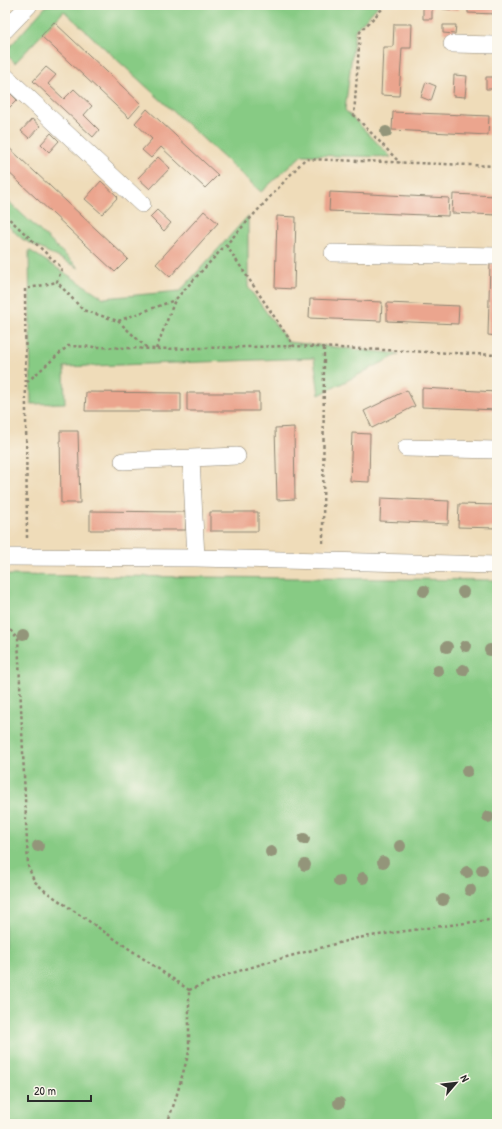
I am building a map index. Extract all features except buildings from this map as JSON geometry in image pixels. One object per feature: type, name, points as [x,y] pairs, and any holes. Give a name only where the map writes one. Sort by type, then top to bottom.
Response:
[{"type":"street","points":[[5,30],[29,5]]},
{"type":"street","points":[[452,44],[497,45]]},
{"type":"street","points":[[5,76],[142,204]]},
{"type":"street","points":[[334,253],[497,256]]},
{"type":"street","points":[[406,448],[497,450]]},
{"type":"street","points":[[123,461],[236,456]]},
{"type":"street","points":[[192,458],[196,558]]},
{"type":"street","points":[[5,557],[196,558],[497,565]]},
{"type":"path","points":[[386,5],[360,32],[354,116],[400,163]]},
{"type":"path","points":[[156,349],[175,300],[305,159],[497,166]]},
{"type":"path","points":[[5,215],[62,268],[57,282]]},
{"type":"path","points":[[226,245],[294,346]]},
{"type":"path","points":[[57,282],[83,310],[118,321],[148,348]]},
{"type":"path","points":[[28,557],[25,289],[57,282]]},
{"type":"path","points":[[118,321],[175,300]]},
{"type":"path","points":[[26,383],[68,346],[156,349],[294,346],[497,355]]},
{"type":"path","points":[[323,561],[324,348]]},
{"type":"path","points":[[5,625],[12,629],[18,638],[28,866],[34,881],[45,891],[189,990]]},
{"type":"path","points":[[189,990],[229,974],[357,938],[496,919],[497,913]]},
{"type":"path","points":[[167,1124],[189,1052],[189,990]]},
{"type":"green space","points":[[47,5],[379,5],[355,30],[345,110],[391,157],[302,155],[261,192],[64,11],[15,63],[5,52]]},
{"type":"green space","points":[[5,198],[79,268],[22,239],[5,223]]},
{"type":"green space","points":[[248,216],[248,287],[288,342],[399,354],[319,395],[314,358],[64,367],[65,403],[31,404],[29,250],[104,298],[180,291]]},
{"type":"green space","points":[[5,575],[497,580],[497,1124],[5,1124]]}]
